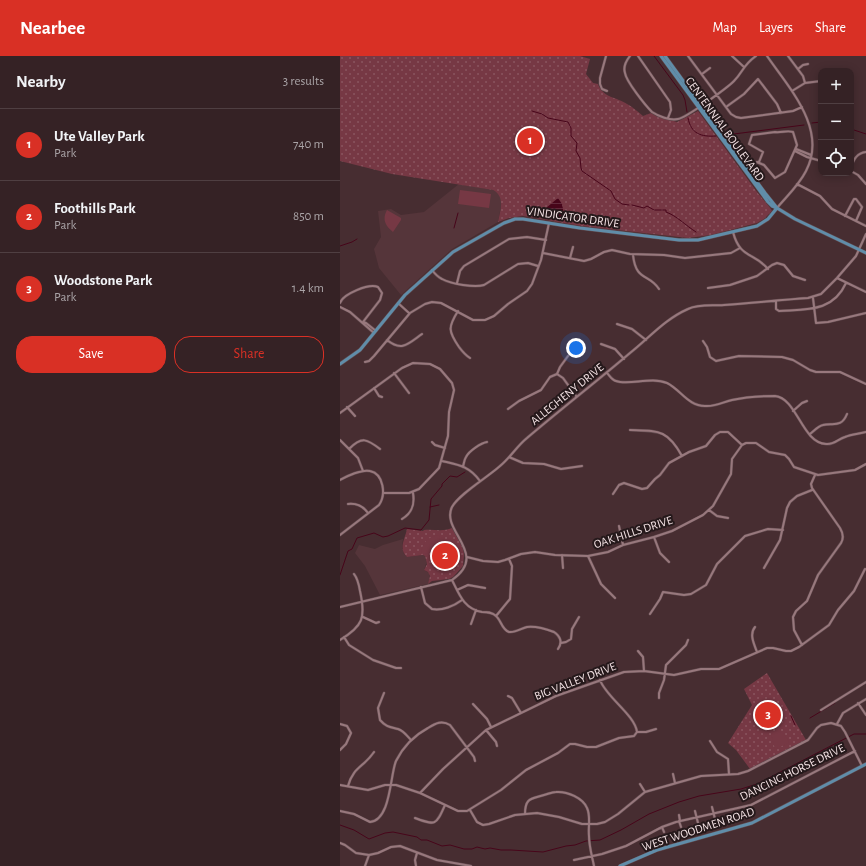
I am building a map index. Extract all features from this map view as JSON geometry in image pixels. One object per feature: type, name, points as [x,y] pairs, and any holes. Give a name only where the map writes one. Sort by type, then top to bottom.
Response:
[{"type":"main road","name":"CENTENNIAL BOULEVARD","points":[[661,56],[718,132],[762,195],[772,206],[866,253]]},
{"type":"main road","name":"CENTENNIAL BOULEVARD","points":[[665,56],[699,106]]},
{"type":"main road","name":"CENTENNIAL BOULEVARD","points":[[723,139],[778,208]]},
{"type":"main road","name":"VINDICATOR DRIVE","points":[[340,364],[360,350],[405,295],[432,270],[456,250],[511,220],[523,219],[580,228],[686,240],[704,239],[762,224],[778,208]]},
{"type":"main road","name":"WEST WOODMEN ROAD","points":[[620,866],[657,850],[756,821],[866,764]]},
{"type":"street","points":[[606,56],[600,81],[602,88],[607,91]]},
{"type":"street","points":[[630,56],[624,70],[626,78],[652,112],[675,120],[680,119],[734,81],[748,61],[756,56]]},
{"type":"street","points":[[638,56],[670,102],[671,110],[668,118]]},
{"type":"street","points":[[688,56],[732,115],[738,118],[795,111],[802,107]]},
{"type":"street","points":[[732,56],[744,67]]},
{"type":"street","points":[[767,56],[806,113],[812,143],[811,156],[805,172],[778,208]]},
{"type":"street","points":[[788,56],[798,69],[805,83]]},
{"type":"street","points":[[798,69],[803,65],[808,64]]},
{"type":"street","points":[[702,74],[710,68]]},
{"type":"street","points":[[726,107],[744,94],[758,79],[777,104],[781,113]]},
{"type":"street","points":[[792,91],[805,83],[818,82]]},
{"type":"street","points":[[747,169],[755,162],[759,162],[764,165],[776,178],[785,172],[797,144],[792,131],[753,134],[749,144],[763,152],[759,162]]},
{"type":"street","points":[[860,148],[861,153]]},
{"type":"street","points":[[795,150],[818,160]]},
{"type":"street","points":[[854,159],[861,153],[866,152]]},
{"type":"street","points":[[854,173],[858,175],[866,184]]},
{"type":"street","points":[[797,184],[820,196],[832,210],[866,226]]},
{"type":"street","points":[[845,216],[854,199],[856,199],[862,207],[856,221]]},
{"type":"street","points":[[365,362],[369,362],[410,313],[421,306],[432,302],[444,304],[477,320],[491,318],[529,289],[543,253],[549,223]]},
{"type":"street","points":[[733,232],[735,241],[740,248],[764,264],[768,269]]},
{"type":"street","points":[[866,234],[852,261],[824,292],[813,298],[816,323],[828,322],[866,313]]},
{"type":"street","points":[[457,283],[460,271],[464,266],[506,240],[527,237],[546,240]]},
{"type":"street","points":[[570,258],[572,247]]},
{"type":"street","points":[[543,253],[581,261],[588,260],[604,252],[612,250],[633,255],[664,255],[685,258],[731,253],[740,248]]},
{"type":"street","points":[[633,255],[638,271],[659,289]]},
{"type":"street","points":[[432,270],[442,280],[481,286],[518,264],[528,263],[538,266]]},
{"type":"street","points":[[708,288],[734,284],[757,276],[774,264],[782,264],[786,266],[791,275],[805,280]]},
{"type":"street","points":[[837,278],[866,292]]},
{"type":"street","points":[[776,301],[776,308],[780,311],[814,308],[826,305],[836,298],[846,282]]},
{"type":"street","points":[[340,303],[343,298],[348,295],[370,286],[378,286],[382,293],[381,298],[363,322]]},
{"type":"street","name":"ALLEGHENY DRIVE","points":[[466,557],[463,544],[452,523],[450,513],[454,504],[480,481],[499,467],[527,438],[576,396],[624,359],[666,322],[692,308],[813,298]]},
{"type":"street","points":[[398,303],[410,313]]},
{"type":"street","points":[[340,307],[366,323],[375,332]]},
{"type":"street","points":[[458,311],[450,326],[451,335],[466,356],[470,358]]},
{"type":"street","points":[[617,324],[632,329],[646,340]]},
{"type":"street","points":[[387,340],[395,346],[401,347],[422,334]]},
{"type":"street","points":[[703,341],[707,347],[710,357],[716,362],[739,356],[777,356],[790,358],[804,368],[812,371],[836,371],[844,373],[866,384]]},
{"type":"street","points":[[601,344],[615,349],[624,359]]},
{"type":"street","points":[[508,409],[519,401],[544,388],[550,377],[557,374],[560,366],[568,356]]},
{"type":"street","points":[[340,413],[394,373],[409,364],[426,363],[437,367],[445,374],[454,387],[449,412],[448,436],[442,461],[436,473],[413,493],[384,493]]},
{"type":"street","points":[[394,373],[409,393]]},
{"type":"street","points":[[607,373],[612,379],[619,382],[654,381],[665,383],[676,389],[690,402],[700,406],[712,406],[740,399],[775,396],[783,399],[810,434],[819,443],[829,444],[847,436],[866,432]]},
{"type":"street","points":[[557,374],[563,378],[576,396]]},
{"type":"street","points":[[374,388],[379,396],[382,397]]},
{"type":"street","points":[[793,411],[802,403],[807,401]]},
{"type":"street","points":[[347,407],[355,416]]},
{"type":"street","points":[[810,434],[822,425],[838,424],[847,416],[847,414]]},
{"type":"street","points":[[630,430],[659,432],[676,445],[682,456]]},
{"type":"street","points":[[614,494],[619,485],[624,483],[642,489],[647,488],[669,463],[692,451],[706,446],[715,435],[722,431],[730,434],[742,446],[749,443],[756,443],[769,452],[787,456],[794,468],[815,475],[856,470],[866,464]]},
{"type":"street","points":[[340,440],[358,458],[362,471]]},
{"type":"street","points":[[349,449],[356,442],[363,440],[370,442],[380,449]]},
{"type":"street","points":[[432,442],[435,445],[445,448]]},
{"type":"street","points":[[463,467],[465,458],[468,454],[484,442],[487,442]]},
{"type":"street","name":"OAK HILLS DRIVE","points":[[466,557],[486,562],[498,562],[531,552],[588,556],[604,553],[623,545],[654,537],[676,529],[709,510],[715,503],[731,474],[732,459],[742,446]]},
{"type":"street","points":[[509,457],[523,463],[544,464],[561,469],[582,466]]},
{"type":"street","points":[[442,461],[471,470],[480,481]]},
{"type":"street","points":[[845,467],[846,471]]},
{"type":"street","points":[[340,474],[341,479],[362,471],[370,470],[376,474],[382,485],[384,493],[380,503],[340,535]]},
{"type":"street","points":[[802,645],[794,630],[793,617],[807,601],[818,575],[843,538],[840,528],[812,490],[815,475]]},
{"type":"street","points":[[764,568],[780,540],[787,508],[790,502],[797,496],[812,490]]},
{"type":"street","points":[[402,520],[413,507],[413,493]]},
{"type":"street","points":[[348,504],[360,505],[365,508],[368,513]]},
{"type":"street","points":[[709,510],[717,516],[728,518]]},
{"type":"street","points":[[619,526],[623,545]]},
{"type":"street","points":[[650,614],[663,592],[684,596],[691,594],[706,585],[717,564],[745,536],[768,529],[783,530]]},
{"type":"street","points":[[654,537],[660,554],[669,562]]},
{"type":"street","points":[[562,555],[563,568]]},
{"type":"street","points":[[588,556],[601,584],[615,598]]},
{"type":"street","points":[[340,607],[362,600],[452,580],[463,570],[466,557]]},
{"type":"street","points":[[496,616],[510,599],[512,566],[509,558]]},
{"type":"street","name":"BIG VALLEY DRIVE","points":[[420,793],[443,768],[486,730],[556,696],[624,672],[644,671],[677,675],[697,670],[719,669],[770,647],[790,651],[802,645],[831,624],[838,610],[854,591],[864,569]]},
{"type":"street","points":[[340,640],[356,629],[361,623],[363,617],[364,612],[362,600],[357,577],[354,574]]},
{"type":"street","points":[[452,580],[462,600],[470,608],[490,612],[496,616],[508,632],[526,627],[554,632],[559,636],[561,642],[558,649]]},
{"type":"street","points":[[457,590],[468,585],[485,588]]},
{"type":"street","points":[[421,587],[425,603],[432,609],[442,609],[455,605],[462,600]]},
{"type":"street","points":[[471,624],[476,610]]},
{"type":"street","points":[[363,617],[376,623],[378,622]]},
{"type":"street","points":[[561,642],[566,642],[571,639],[572,629],[579,617]]},
{"type":"street","points":[[755,627],[752,630],[752,638],[757,652]]},
{"type":"street","points":[[344,637],[349,644],[372,660],[396,668],[401,668]]},
{"type":"street","points":[[659,698],[666,664],[686,644],[688,640]]},
{"type":"street","points":[[638,651],[643,657],[644,671]]},
{"type":"street","points":[[600,680],[603,688],[624,711],[636,727],[637,732]]},
{"type":"street","points":[[821,710],[866,682]]},
{"type":"street","points":[[384,693],[378,708],[380,720],[388,727],[398,729],[411,740]]},
{"type":"street","points":[[508,696],[512,698],[521,713]]},
{"type":"street","points":[[836,724],[843,713],[866,699]]},
{"type":"street","points":[[858,703],[866,715]]},
{"type":"street","points":[[473,704],[487,719],[491,727]]},
{"type":"street","points":[[340,811],[354,814],[370,822],[377,820],[390,793],[397,759],[411,740],[421,731],[435,723],[441,722],[450,726],[474,757],[475,761]]},
{"type":"street","points":[[470,810],[477,822],[483,825],[525,814],[548,814],[589,824],[597,824],[612,818],[645,792],[707,775],[738,774],[756,768],[808,740],[821,725],[826,723],[836,724],[843,729],[856,751],[862,766]]},
{"type":"street","points":[[340,750],[348,741],[351,733],[348,726],[341,724]]},
{"type":"street","points":[[340,785],[368,790],[391,784],[420,793],[461,812],[470,810],[501,790],[526,770],[558,753],[570,744],[596,747],[619,738],[634,736],[637,732],[646,732],[656,729]]},
{"type":"street","points":[[486,730],[496,742],[497,746]]},
{"type":"street","points":[[710,741],[717,752],[728,759],[729,774]]},
{"type":"street","name":"DANCING HORSE DRIVE","points":[[574,860],[602,854],[632,844],[662,827],[680,821],[751,805],[856,751]]},
{"type":"street","points":[[348,786],[353,772],[366,762],[374,752]]},
{"type":"street","points":[[673,774],[675,783]]},
{"type":"street","points":[[640,784],[645,792]]},
{"type":"street","points":[[525,814],[526,804],[532,798],[555,792],[572,795],[584,804],[589,813],[589,837],[594,866]]},
{"type":"street","points":[[415,818],[432,823],[440,818],[445,805]]},
{"type":"street","points":[[712,807],[715,818]]},
{"type":"street","points":[[695,811],[698,823]]},
{"type":"street","points":[[679,816],[681,827]]},
{"type":"street","points":[[662,827],[664,832]]},
{"type":"street","points":[[340,843],[356,852],[369,855],[391,847],[404,847],[437,860],[471,866]]},
{"type":"street","points":[[416,866],[415,860],[417,853]]},
{"type":"street","points":[[365,866],[369,855]]},
{"type":"shaded area","points":[[340,56],[580,56],[590,59],[586,74],[593,83],[598,84],[600,89],[607,95],[629,105],[643,116],[651,113],[677,122],[698,111],[772,211],[764,219],[757,223],[711,235],[688,238],[581,226],[523,216],[509,218],[498,222],[501,209],[501,200],[500,196],[493,190],[392,174],[340,161]]},
{"type":"shaded area","points":[[459,184],[497,192],[502,201],[498,222],[452,249],[401,295],[379,268],[374,249],[381,237],[378,211],[391,209],[401,215],[424,212]]},
{"type":"shaded area","points":[[460,190],[491,194],[489,208],[458,204]]},
{"type":"shaded area","points":[[558,198],[562,204],[564,214],[561,217],[552,218],[550,217],[546,208]]},
{"type":"shaded area","points":[[387,210],[401,218],[393,232],[385,222],[385,213]]},
{"type":"shaded area","points":[[452,528],[463,548],[463,566],[453,577],[449,579],[432,581],[428,584],[430,576],[428,572],[424,570],[427,564],[425,556],[407,557],[404,554],[403,544],[407,529],[423,531],[445,530]]},
{"type":"shaded area","points":[[440,535],[438,552],[421,554],[423,546],[429,538]]},
{"type":"shaded area","points":[[403,539],[402,548],[407,557],[425,556],[427,564],[424,570],[429,573],[429,582],[428,584],[380,595],[365,566],[355,553],[359,545],[375,549]]},
{"type":"shaded area","points":[[767,673],[806,740],[750,769],[736,750],[728,743],[752,705],[744,689]]},
{"type":"shaded area","points":[[775,731],[784,734],[789,743],[775,749],[771,734]]},
{"type":"waterway","points":[[654,56],[683,95],[687,112]]},
{"type":"waterway","points":[[532,111],[542,114],[548,118],[568,122],[571,128],[571,136],[577,143],[576,151],[580,158],[582,171],[611,191],[615,199],[622,204],[629,205]]},
{"type":"waterway","points":[[688,118],[694,131],[701,135],[716,136]]},
{"type":"waterway","points":[[812,123],[818,122]]},
{"type":"waterway","points":[[726,135],[804,125]]},
{"type":"waterway","points":[[854,130],[866,134]]},
{"type":"waterway","points":[[632,205],[644,208],[647,206],[654,210],[666,210],[666,212],[696,232]]},
{"type":"waterway","points":[[454,228],[458,213]]},
{"type":"waterway","points":[[340,246],[357,239]]},
{"type":"waterway","points":[[340,575],[348,551],[352,549],[357,538],[374,533],[383,537],[388,536],[405,528],[421,530],[429,520],[431,499],[442,484],[450,476],[457,477],[465,472]]},
{"type":"waterway","points":[[430,507],[439,505]]},
{"type":"waterway","points":[[810,718],[835,703]]},
{"type":"waterway","points":[[791,716],[795,725]]},
{"type":"waterway","points":[[340,825],[354,830],[369,839],[385,833],[393,832],[417,837],[421,840],[427,840],[442,846],[450,845],[464,849],[472,849],[477,847],[485,849],[490,848],[543,852],[586,841],[600,840],[649,814],[679,802],[699,796],[741,789],[757,784],[854,734],[866,734]]},
{"type":"place","name":"Ute Valley Park","points":[[530,141]]},
{"type":"place","name":"Foothills Park","points":[[445,556]]},
{"type":"place","name":"Woodstone Park","points":[[768,715]]}]
